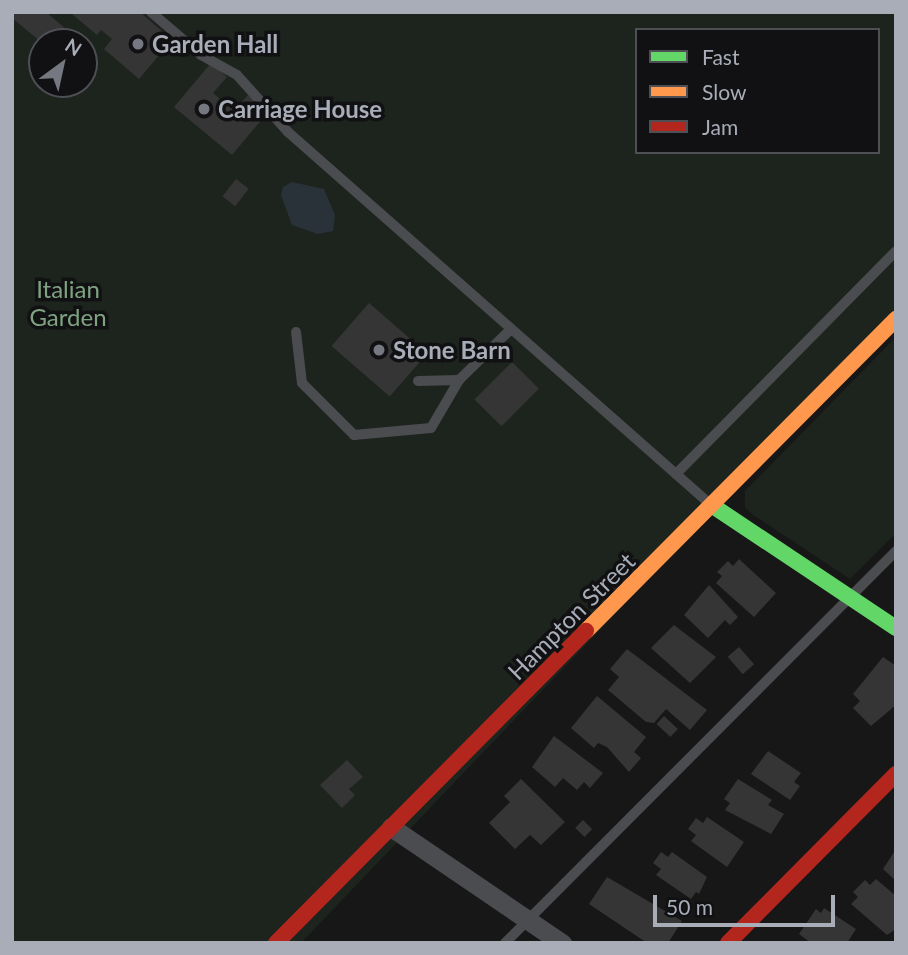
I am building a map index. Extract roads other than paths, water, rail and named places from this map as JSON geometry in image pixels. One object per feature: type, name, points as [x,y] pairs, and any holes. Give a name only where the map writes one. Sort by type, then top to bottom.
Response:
[{"type":"street","name":"Hampton Street","points":[[276,943],[896,319]]},
{"type":"street","points":[[713,506],[896,628]]},
{"type":"street","points":[[728,943],[896,774]]},
{"type":"street","points":[[391,827],[562,943]]},
{"type":"lane","points":[[151,12],[201,55],[237,75],[288,132],[713,506]]},
{"type":"lane","points":[[676,474],[896,251]]},
{"type":"lane","points":[[296,332],[302,383],[354,435],[431,428],[459,380],[512,329]]},
{"type":"lane","points":[[418,381],[459,380]]},
{"type":"lane","points":[[505,943],[896,551]]},
{"type":"place","name":"Garden Hall","points":[[138,44]]},
{"type":"place","name":"Carriage House","points":[[204,109]]},
{"type":"place","name":"Stone Barn","points":[[379,350]]},
{"type":"park label","name":"Italian Garden","points":[[68,303]]}]
